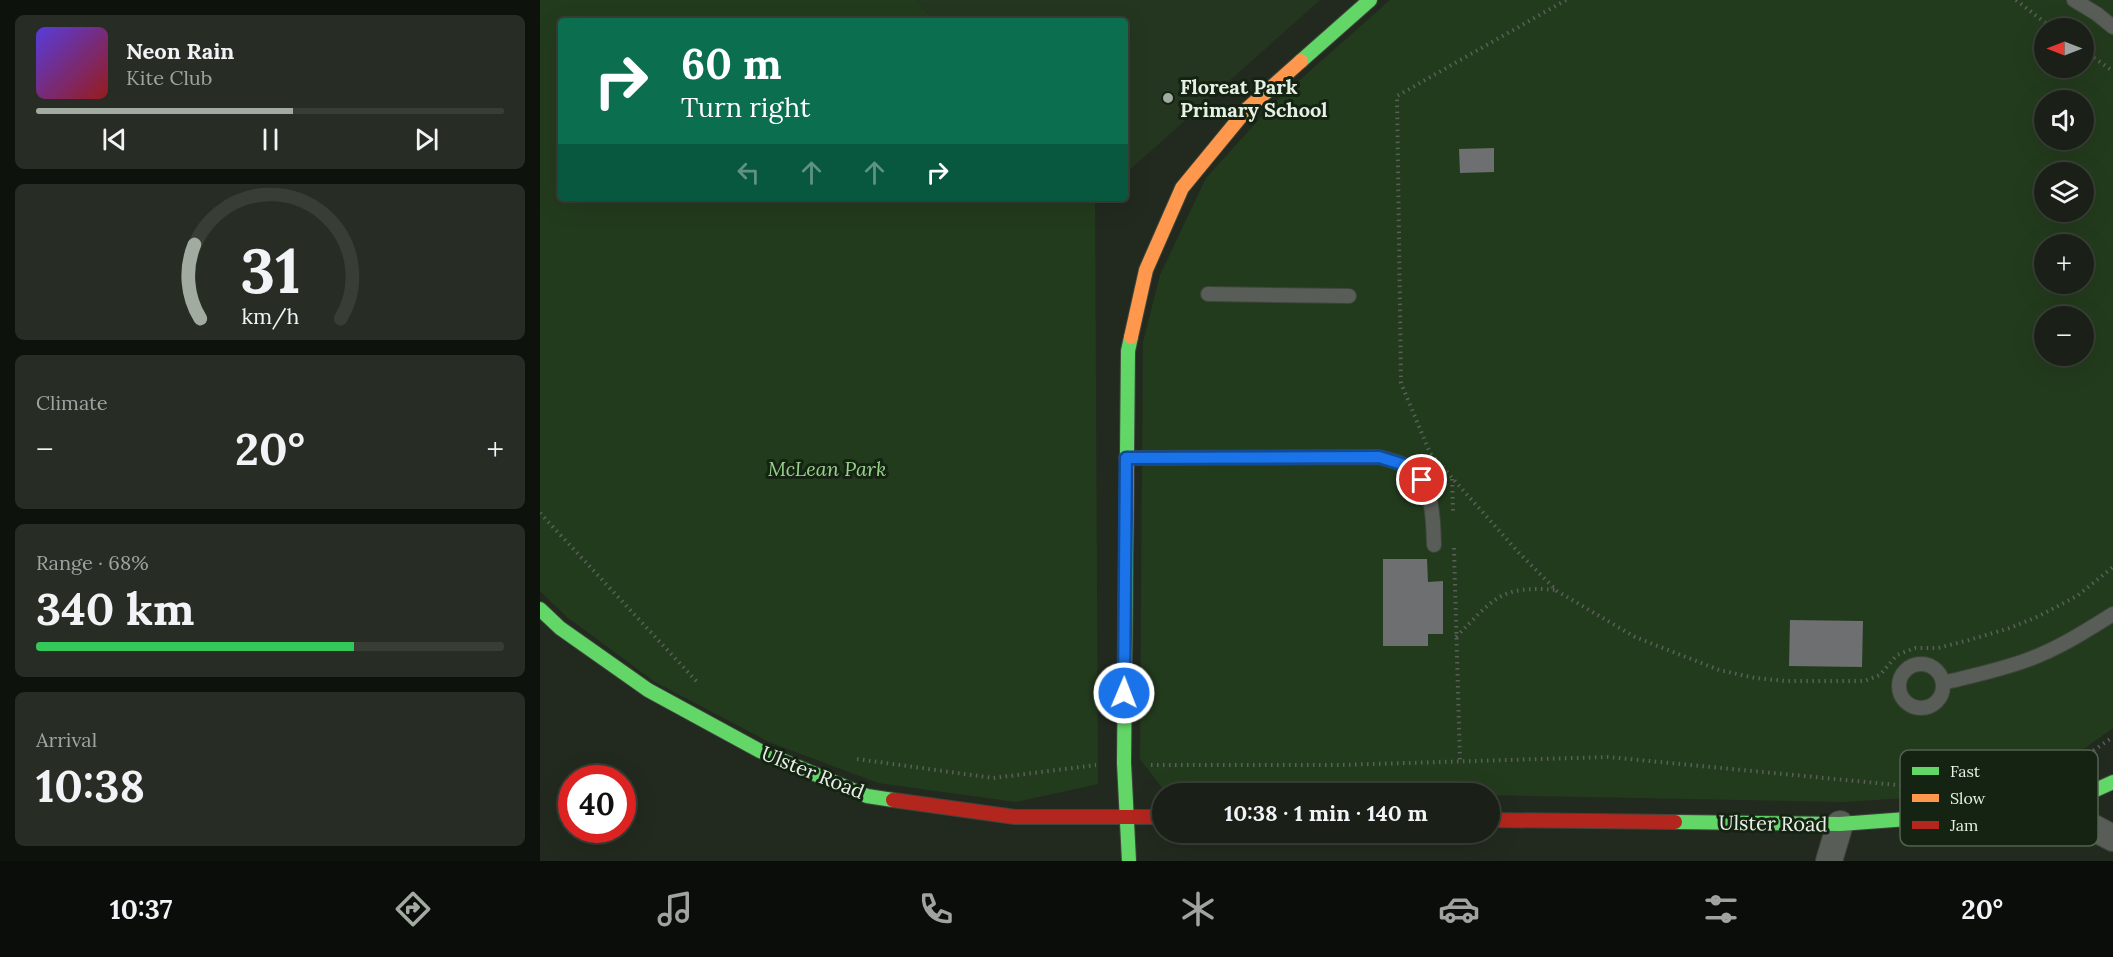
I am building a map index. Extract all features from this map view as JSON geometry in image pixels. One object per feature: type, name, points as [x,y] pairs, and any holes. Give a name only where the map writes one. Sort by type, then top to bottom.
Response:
[{"type":"street","points":[[1129,861],[1124,763],[1128,351],[1146,270],[1182,188],[1247,109],[1370,0]]},
{"type":"street","name":"Ulster Road","points":[[540,609],[560,628],[648,690],[760,751],[867,796],[1015,816],[1152,817]]},
{"type":"street","name":"Ulster Road","points":[[2098,789],[2113,782]]},
{"type":"street","name":"Ulster Road","points":[[1500,820],[1840,824],[1900,820]]},
{"type":"street","points":[[1829,861],[1840,824]]},
{"type":"street","points":[[2098,830],[2113,838]]},
{"type":"lane","points":[[2074,0],[2113,27]]},
{"type":"lane","points":[[1208,294],[1349,296]]},
{"type":"lane","points":[[1126,458],[1379,457],[1405,465],[1422,480],[1433,507],[1434,544]]},
{"type":"lane","points":[[1943,683],[1990,672],[2029,659],[2083,633],[2113,614]]},
{"type":"path","points":[[1566,0],[1397,96],[1401,383],[1430,453],[1519,553],[1557,591],[1635,637],[1719,670],[1776,680],[1865,681],[1880,675],[1897,655],[1915,648],[1938,648],[2010,628],[2039,616],[2077,596],[2113,567]]},
{"type":"path","points":[[2016,0],[2039,18]]},
{"type":"path","points":[[2094,58],[2113,71]]},
{"type":"path","points":[[1452,478],[1453,512]]},
{"type":"path","points":[[540,513],[705,690]]},
{"type":"path","points":[[1454,546],[1460,762]]},
{"type":"path","points":[[1456,637],[1493,601],[1505,593],[1528,589],[1557,591]]},
{"type":"path","points":[[2094,750],[2113,737]]},
{"type":"path","points":[[856,759],[993,778],[1124,763],[1169,766],[1317,765],[1608,757],[1900,785]]},
{"type":"shaded area","name":"Floreat Park Primary School","points":[[916,0],[1320,0],[1128,171],[1128,18],[931,18]]},
{"type":"green space","name":"McLean Park","points":[[540,0],[916,0],[931,18],[558,18],[558,201],[1095,201],[1098,784],[1016,802],[878,783],[769,742],[655,682],[567,617],[540,591]]},
{"type":"green space","points":[[1390,0],[2113,0],[2113,728],[2079,750],[1900,750],[1900,798],[1844,802],[1500,795],[1500,783],[1158,783],[1140,759],[1143,342],[1160,275],[1206,178],[1274,103]]},
{"type":"building","points":[[1494,148],[1494,172],[1460,173],[1459,149]]},
{"type":"building","points":[[1383,559],[1427,559],[1428,582],[1443,581],[1443,634],[1428,634],[1428,646],[1383,646]]},
{"type":"building","points":[[1790,620],[1863,621],[1862,667],[1789,666]]},
{"type":"traffic: fast","points":[[1301,61],[1370,0]]},
{"type":"traffic: fast","points":[[1129,861],[1124,763],[1128,351],[1131,337]]},
{"type":"traffic: fast","points":[[540,609],[560,628],[648,690],[760,751],[867,796],[893,800]]},
{"type":"traffic: fast","points":[[2098,789],[2113,782]]},
{"type":"traffic: fast","points":[[1675,822],[1840,824],[1900,820]]},
{"type":"traffic: slow","points":[[1131,337],[1146,270],[1182,188],[1247,109],[1301,61]]},
{"type":"traffic: jam","points":[[893,800],[1015,817],[1152,817]]},
{"type":"traffic: jam","points":[[1500,820],[1675,822]]},
{"type":"place","name":"Floreat Park Primary School","points":[[1168,98]]},
{"type":"route","points":[[1124,693],[1126,458],[1379,457],[1405,465],[1422,480]]}]
